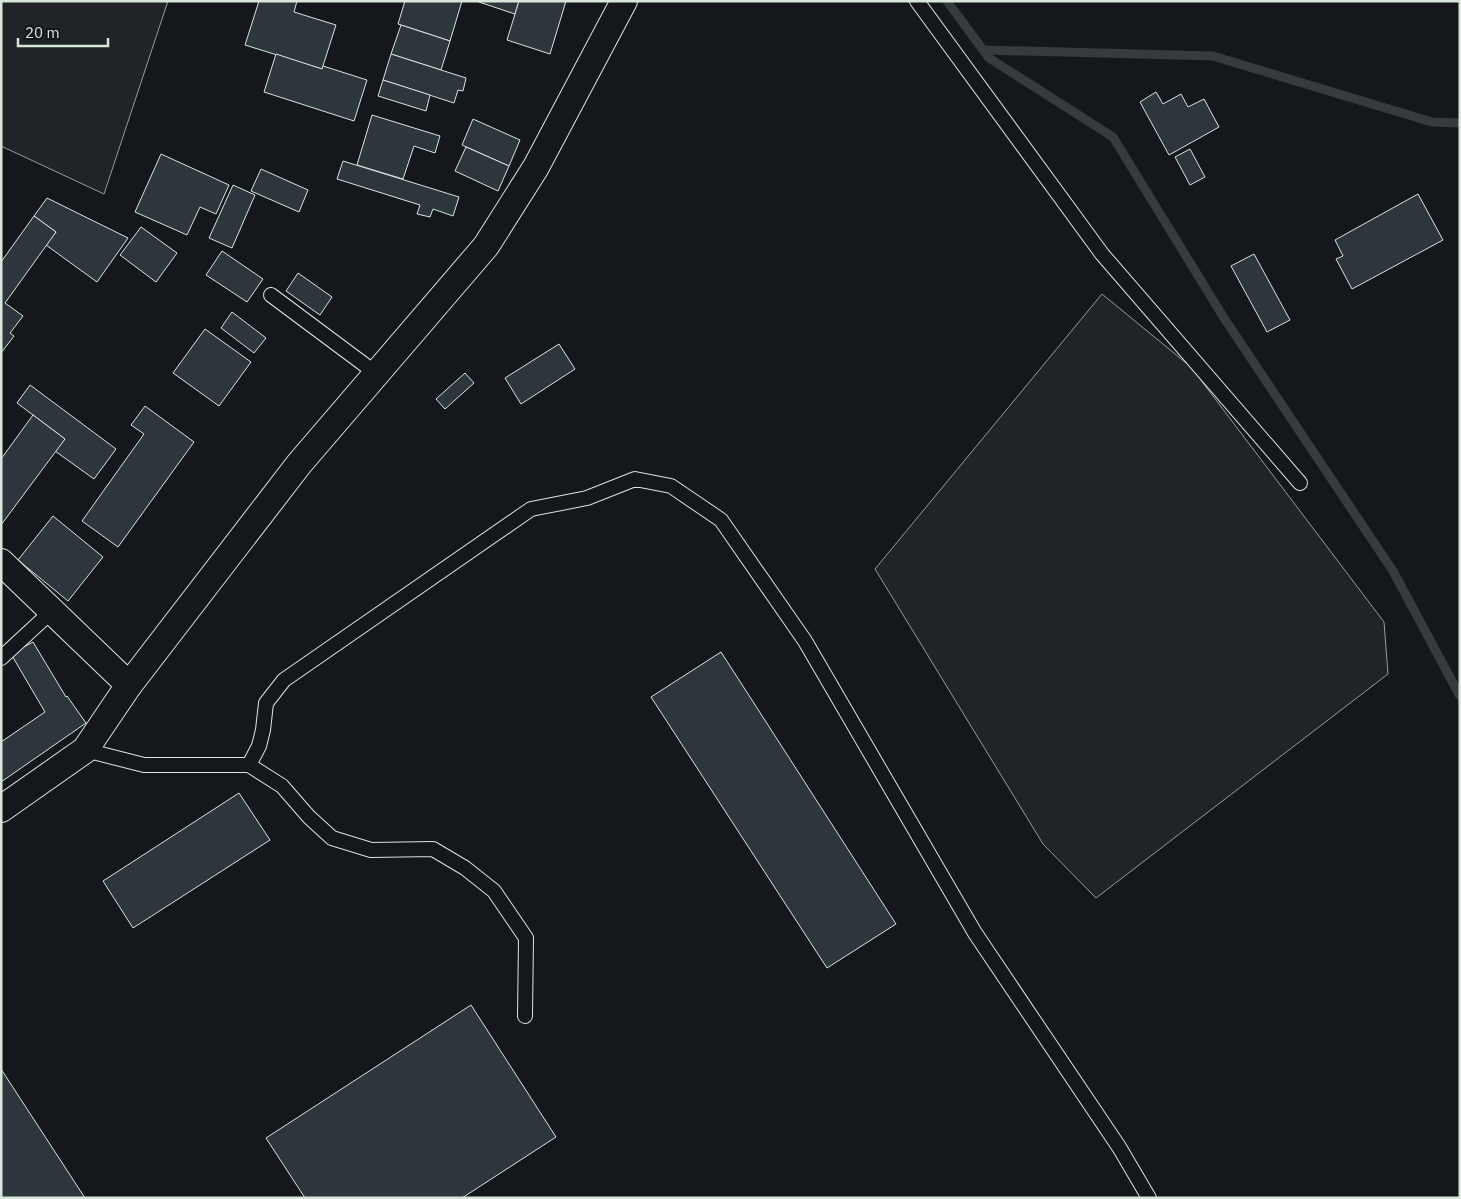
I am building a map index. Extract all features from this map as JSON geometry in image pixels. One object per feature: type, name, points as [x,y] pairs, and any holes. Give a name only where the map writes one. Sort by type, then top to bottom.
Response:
[{"type":"street","points":[[1,809],[85,750],[129,685],[298,464],[486,246],[536,168],[624,1]]},
{"type":"street","points":[[1,562],[129,685]]},
{"type":"lane","points":[[917,1],[1102,254],[1300,483]]},
{"type":"lane","points":[[271,295],[377,374]]},
{"type":"lane","points":[[249,765],[259,746],[266,703],[284,680],[531,509],[587,498],[635,479],[671,486],[720,520],[805,641],[975,933],[1119,1147],[1149,1198]]},
{"type":"lane","points":[[1,658],[52,611]]},
{"type":"lane","points":[[85,750],[144,765],[249,765],[282,786],[309,817],[332,838],[371,850],[433,849],[465,868],[494,891],[526,938],[525,1016]]},
{"type":"shaded area","points":[[1,1],[168,1],[104,194],[1,146]]},
{"type":"shaded area","points":[[1102,294],[1191,367],[1384,622],[1388,674],[1096,898],[1043,844],[875,569]]},
{"type":"building","points":[[259,1],[297,1],[294,12],[336,25],[322,69],[245,45]]},
{"type":"building","points":[[405,1],[462,1],[450,41],[398,24]]},
{"type":"building","points":[[476,1],[519,1],[515,14]]},
{"type":"building","points":[[519,1],[566,1],[550,54],[507,40]]},
{"type":"building","points":[[401,25],[450,41],[441,70],[391,54]]},
{"type":"building","points":[[276,54],[322,69],[323,66],[367,80],[354,121],[264,92]]},
{"type":"building","points":[[391,54],[466,78],[463,91],[458,90],[454,103],[383,80]]},
{"type":"building","points":[[383,80],[430,95],[426,111],[378,96]]},
{"type":"building","points":[[1156,92],[1163,104],[1181,94],[1188,107],[1204,99],[1219,127],[1169,155],[1140,102]]},
{"type":"building","points":[[372,115],[440,136],[435,153],[414,146],[403,179],[357,165]]},
{"type":"building","points":[[473,119],[520,140],[509,166],[462,145]]},
{"type":"building","points":[[466,147],[509,166],[498,191],[455,171]]},
{"type":"building","points":[[1190,149],[1205,177],[1190,185],[1175,157]]},
{"type":"building","points":[[161,154],[229,185],[216,214],[200,207],[187,235],[135,212]]},
{"type":"building","points":[[343,161],[459,197],[453,216],[433,209],[430,217],[417,214],[420,205],[337,179]]},
{"type":"building","points":[[261,169],[308,190],[299,212],[251,191]]},
{"type":"building","points":[[233,185],[255,195],[232,248],[209,238]]},
{"type":"building","points":[[1418,194],[1443,240],[1352,289],[1336,259],[1343,256],[1335,240]]},
{"type":"building","points":[[47,198],[128,238],[97,282],[46,245],[56,232],[34,216]]},
{"type":"building","points":[[34,216],[56,232],[5,303],[23,316],[10,333],[14,336],[1,353],[1,262]]},
{"type":"building","points":[[141,227],[177,253],[156,282],[120,255]]},
{"type":"building","points":[[222,251],[263,279],[247,302],[206,275]]},
{"type":"building","points":[[1254,254],[1290,320],[1267,332],[1231,266]]},
{"type":"building","points":[[298,273],[332,297],[320,315],[286,291]]},
{"type":"building","points":[[232,312],[266,338],[254,353],[221,328]]},
{"type":"building","points":[[205,329],[251,362],[219,406],[173,373]]},
{"type":"building","points":[[559,344],[575,369],[521,404],[505,378]]},
{"type":"building","points":[[465,373],[474,383],[445,409],[436,399]]},
{"type":"building","points":[[30,385],[116,449],[94,479],[55,451],[65,439],[17,403]]},
{"type":"building","points":[[145,406],[194,442],[118,547],[82,521],[144,434],[131,425]]},
{"type":"building","points":[[33,415],[65,439],[1,525],[1,459]]},
{"type":"building","points":[[53,516],[103,557],[68,601],[18,560]]},
{"type":"building","points":[[33,642],[66,697],[86,723],[1,782],[1,742],[45,712],[11,654]]},
{"type":"building","points":[[721,652],[896,924],[827,968],[651,697]]},
{"type":"building","points":[[239,793],[270,840],[133,928],[103,881]]},
{"type":"building","points":[[471,1005],[556,1137],[462,1198],[305,1198],[266,1138]]},
{"type":"building","points":[[1,1069],[85,1198],[1,1198]]},
{"type":"waterway","points":[[947,1],[989,58],[1113,137],[1224,318],[1393,571],[1460,696]]},
{"type":"waterway","points":[[983,50],[1213,56],[1432,122],[1460,123]]}]
